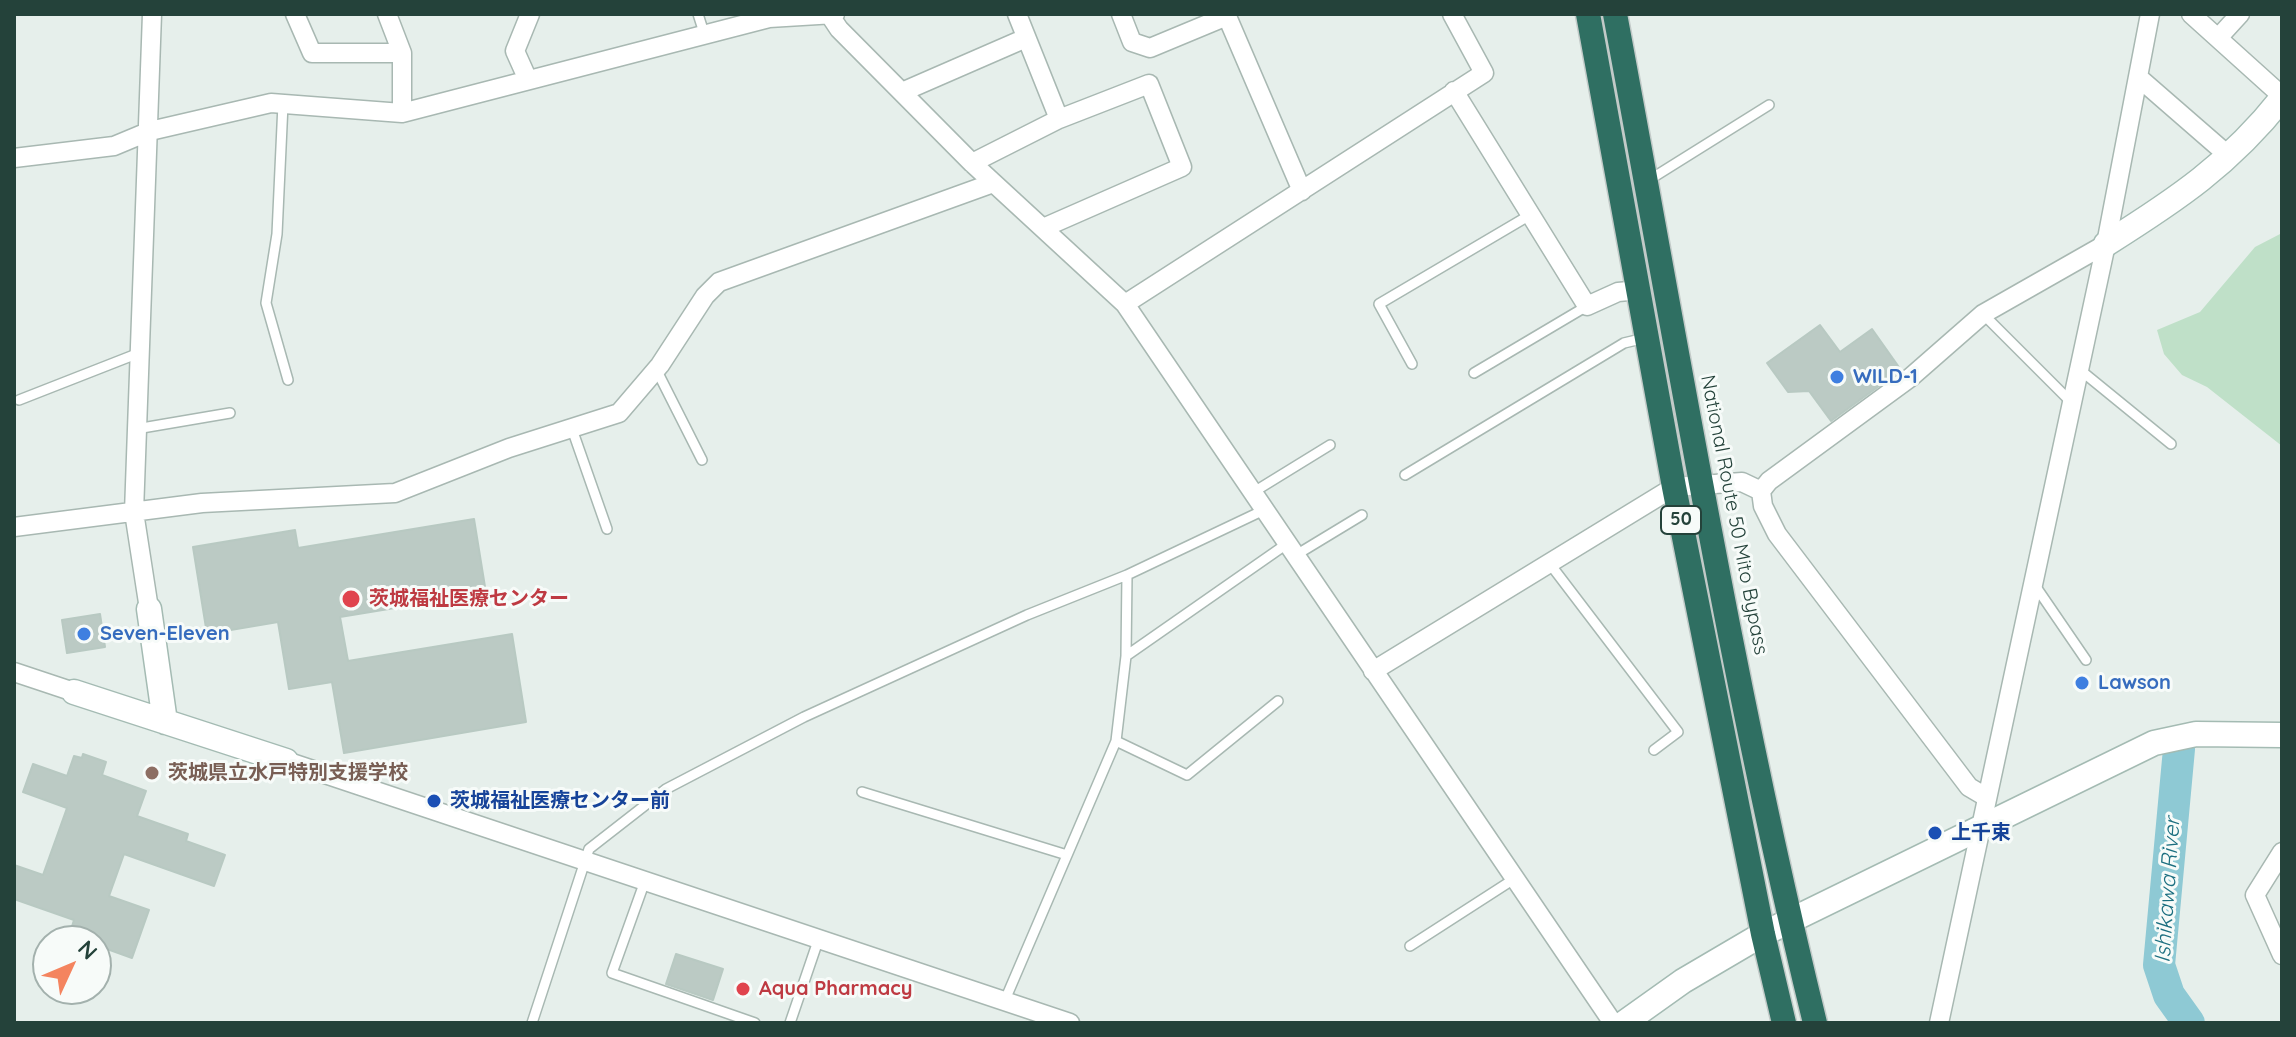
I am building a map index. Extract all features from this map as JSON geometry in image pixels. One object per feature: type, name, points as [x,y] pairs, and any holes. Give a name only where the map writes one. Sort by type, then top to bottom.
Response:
[{"type":"highway","name":"50","points":[[1588,14],[1674,487],[1763,934],[1784,1023]]},
{"type":"highway","name":"National Route 50 Mito Bypass","points":[[1615,14],[1702,483],[1790,921],[1815,1023]]},
{"type":"street","points":[[152,14],[134,512],[165,722]]},
{"type":"street","points":[[295,14],[312,53],[402,53]]},
{"type":"street","points":[[387,14],[402,53],[402,113]]},
{"type":"street","points":[[528,80],[515,51],[530,14]]},
{"type":"street","points":[[1017,14],[1059,119]]},
{"type":"street","points":[[1121,14],[1132,42],[1150,48],[1226,15],[1302,191]]},
{"type":"street","points":[[1125,304],[1484,73],[1452,14]]},
{"type":"street","points":[[1939,1023],[2106,244],[2150,14]]},
{"type":"street","points":[[1986,797],[1969,787],[1777,534],[1763,506],[1761,491],[1769,481],[1911,377],[1983,314],[2106,244],[2188,192],[2230,157],[2282,97],[2191,14]]},
{"type":"street","points":[[2218,38],[2240,14]]},
{"type":"street","points":[[14,158],[114,146],[150,131],[271,103],[402,113],[769,18],[832,15],[972,163],[1125,304],[1613,1023]]},
{"type":"street","points":[[902,92],[1026,38]]},
{"type":"street","points":[[2138,77],[2230,157]]},
{"type":"street","points":[[972,163],[1059,119],[1149,84],[1182,167],[1043,228]]},
{"type":"street","points":[[1454,91],[1587,306],[1618,292],[1640,290]]},
{"type":"street","points":[[14,527],[202,503],[395,493],[509,448],[619,413],[656,369],[705,296],[719,282],[993,183]]},
{"type":"street","points":[[1373,671],[1674,487],[1742,482],[1761,491]]},
{"type":"street","points":[[14,672],[584,858],[1005,1000],[1049,1020],[1070,1023]]},
{"type":"street","points":[[1636,1020],[1683,981],[1763,934],[2154,743],[2196,734],[2282,735]]},
{"type":"street","points":[[2282,852],[2255,895],[2282,955]]},
{"type":"lane","points":[[698,14],[705,36]]},
{"type":"lane","points":[[283,104],[277,234],[266,303],[288,380]]},
{"type":"lane","points":[[1646,182],[1769,105]]},
{"type":"lane","points":[[1412,364],[1379,304],[1530,215]]},
{"type":"lane","points":[[1474,373],[1587,306]]},
{"type":"lane","points":[[1983,314],[2071,402]]},
{"type":"lane","points":[[1405,475],[1624,343],[1648,337]]},
{"type":"lane","points":[[19,400],[139,353]]},
{"type":"lane","points":[[656,369],[702,460]]},
{"type":"lane","points":[[2079,369],[2171,444]]},
{"type":"lane","points":[[136,429],[230,413]]},
{"type":"lane","points":[[572,429],[607,529]]},
{"type":"lane","points":[[1252,493],[1330,445]]},
{"type":"lane","points":[[532,1023],[584,858],[589,849],[656,797],[706,767],[846,697],[1027,615],[1127,575],[1264,510]]},
{"type":"lane","points":[[1126,656],[1292,549],[1362,515]]},
{"type":"lane","points":[[1550,564],[1678,732],[1654,750]]},
{"type":"lane","points":[[1005,1000],[1116,741],[1126,656],[1127,575]]},
{"type":"lane","points":[[2032,581],[2086,660]]},
{"type":"lane","points":[[1116,741],[1187,775],[1278,701]]},
{"type":"lane","points":[[862,792],[1067,855]]},
{"type":"lane","points":[[1410,946],[1514,879]]},
{"type":"lane","points":[[646,881],[612,973],[755,1023]]},
{"type":"lane","points":[[790,1023],[819,938]]},
{"type":"green space","points":[[2282,233],[2282,446],[2207,387],[2182,375],[2164,354],[2157,330],[2200,312],[2255,247]]},
{"type":"building","name":"WILD-1","points":[[1820,325],[1840,352],[1872,329],[1901,370],[1831,421],[1809,391],[1788,392],[1767,363]]},
{"type":"building","points":[[474,519],[486,593],[340,617],[348,661],[512,634],[526,722],[344,753],[332,682],[289,689],[278,622],[207,634],[193,547],[295,530],[298,548]]},
{"type":"building","name":"Seven-Eleven","points":[[100,614],[105,647],[67,653],[62,620]]},
{"type":"building","points":[[83,754],[106,762],[102,775],[146,791],[137,816],[188,834],[186,841],[225,855],[214,886],[124,854],[109,896],[149,910],[132,958],[112,951],[112,925],[72,925],[74,920],[14,899],[14,865],[43,875],[67,808],[23,792],[33,764],[67,776],[74,756],[82,758]]},
{"type":"building","points":[[676,954],[723,969],[713,1000],[666,984]]},
{"type":"waterway","name":"Ishikawa River","points":[[2179,749],[2159,965],[2169,995],[2189,1023]]},
{"type":"place","name":"WILD-1","points":[[1837,377]]},
{"type":"place","name":"茨城福祉医療センター","points":[[351,599]]},
{"type":"place","name":"Seven-Eleven","points":[[84,634]]},
{"type":"place","name":"Lawson","points":[[2082,683]]},
{"type":"place","name":"茨城県立水戸特別支援学校","points":[[152,773]]},
{"type":"place","name":"茨城福祉医療センター前","points":[[434,801]]},
{"type":"place","name":"上千束","points":[[1935,833]]},
{"type":"place","name":"Aqua Pharmacy","points":[[743,989]]}]
